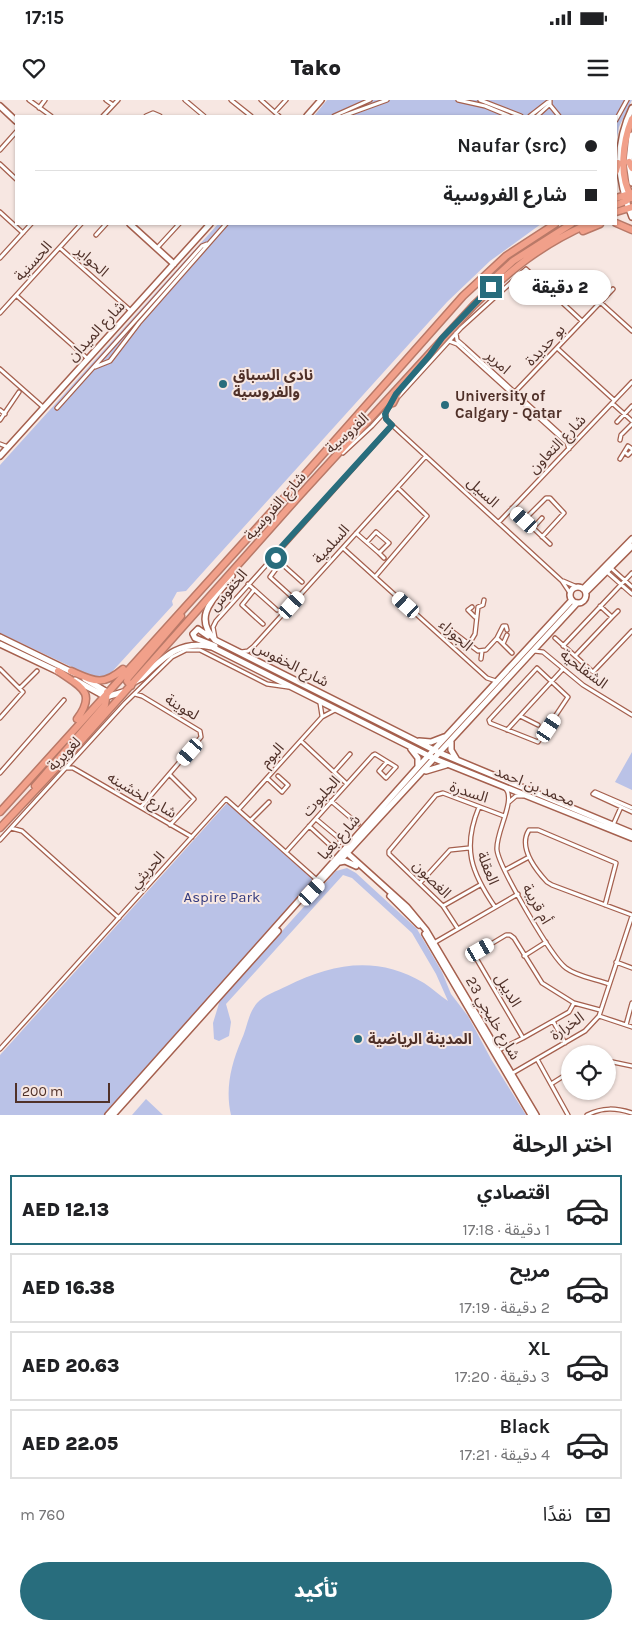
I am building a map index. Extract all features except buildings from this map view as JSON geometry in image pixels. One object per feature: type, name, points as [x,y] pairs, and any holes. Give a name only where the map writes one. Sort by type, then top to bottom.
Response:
[{"type":"highway","points":[[630,200],[624,160],[632,118]]},
{"type":"highway","points":[[617,198],[630,200]]},
{"type":"highway","points":[[617,205],[630,200]]},
{"type":"highway","points":[[617,211],[630,200]]},
{"type":"highway","points":[[617,222],[632,230]]},
{"type":"highway","name":"شارع الفروسية","points":[[0,812],[58,745],[106,695],[481,276],[516,248],[553,225]]},
{"type":"highway","points":[[476,303],[485,288],[500,272],[537,244],[569,225]]},
{"type":"highway","name":"شارع الفروسية","points":[[0,828],[445,340],[476,303],[516,266],[554,240],[586,225]]},
{"type":"highway","points":[[516,266],[568,237],[598,225]]},
{"type":"highway","points":[[393,403],[396,394],[445,340]]},
{"type":"highway","points":[[132,685],[127,681],[128,678],[167,634],[198,591]]},
{"type":"highway","points":[[71,671],[103,682],[111,679],[141,654]]},
{"type":"highway","points":[[58,671],[82,688],[87,701],[83,710],[58,745]]},
{"type":"highway","points":[[21,805],[46,772],[104,706],[106,695]]},
{"type":"highway","points":[[82,751],[83,746],[102,718]]},
{"type":"street","points":[[29,100],[50,115]]},
{"type":"street","points":[[39,108],[46,100]]},
{"type":"street","points":[[106,100],[114,105]]},
{"type":"street","points":[[104,115],[118,100]]},
{"type":"street","points":[[184,100],[203,115]]},
{"type":"street","points":[[231,100],[250,115]]},
{"type":"street","points":[[261,100],[278,115]]},
{"type":"street","points":[[275,112],[286,100]]},
{"type":"street","points":[[307,115],[321,100]]},
{"type":"street","points":[[344,115],[370,100]]},
{"type":"street","points":[[337,115],[387,100]]},
{"type":"street","points":[[458,100],[485,106],[507,115]]},
{"type":"street","points":[[480,100],[518,115]]},
{"type":"street","points":[[621,100],[624,106]]},
{"type":"street","points":[[617,118],[627,100]]},
{"type":"street","points":[[531,115],[549,102]]},
{"type":"street","points":[[538,115],[549,102]]},
{"type":"street","points":[[549,102],[558,115]]},
{"type":"street","points":[[0,106],[15,120]]},
{"type":"street","points":[[632,108],[618,149],[618,161],[630,200],[632,217]]},
{"type":"street","points":[[0,150],[15,133]]},
{"type":"street","points":[[632,135],[630,165],[632,183]]},
{"type":"street","points":[[0,164],[15,178]]},
{"type":"street","points":[[0,212],[23,233]]},
{"type":"street","points":[[0,258],[30,225]]},
{"type":"street","name":"الحسنية","points":[[0,313],[79,225]]},
{"type":"street","points":[[96,235],[105,225]]},
{"type":"street","points":[[131,225],[174,264]]},
{"type":"street","points":[[157,248],[178,225]]},
{"type":"street","name":"شارع الميدان","points":[[0,456],[209,225]]},
{"type":"street","points":[[57,408],[202,246],[207,244],[225,225]]},
{"type":"street","points":[[94,368],[110,361],[139,323],[207,248],[207,244]]},
{"type":"street","name":"الحواير","points":[[60,248],[131,312]]},
{"type":"street","points":[[445,340],[526,269],[582,321]]},
{"type":"street","name":"بو حديدة","points":[[514,393],[614,289]]},
{"type":"street","points":[[16,296],[88,359]]},
{"type":"street","points":[[600,302],[632,331]]},
{"type":"street","name":"امرير","points":[[456,332],[457,340],[567,443],[569,449]]},
{"type":"street","name":"امرير","points":[[445,340],[456,342],[568,441],[576,442]]},
{"type":"street","points":[[557,348],[632,423],[620,440]]},
{"type":"street","points":[[0,368],[20,390],[43,407]]},
{"type":"street","name":"شارع التعاون","points":[[499,522],[632,382]]},
{"type":"street","points":[[0,420],[20,390]]},
{"type":"street","name":"الفروسية","points":[[330,464],[377,421],[393,403]]},
{"type":"street","points":[[617,422],[632,406]]},
{"type":"street","points":[[0,410],[5,414]]},
{"type":"street","points":[[377,421],[388,421],[386,411]]},
{"type":"street","name":"السيل","points":[[388,421],[562,581],[570,593]]},
{"type":"street","name":"الخفوس","points":[[215,640],[213,632],[214,622],[392,425]]},
{"type":"street","points":[[0,444],[8,447]]},
{"type":"street","points":[[620,459],[628,446],[632,450],[628,455],[626,452]]},
{"type":"street","name":"السلمية","points":[[239,652],[248,651],[253,647],[426,456]]},
{"type":"street","points":[[375,577],[427,516],[398,488]]},
{"type":"street","points":[[524,520],[546,498],[550,498],[564,513],[542,537]]},
{"type":"street","points":[[512,508],[550,544]]},
{"type":"street","points":[[533,528],[542,518]]},
{"type":"street","points":[[367,542],[376,532],[390,544],[379,553]]},
{"type":"street","points":[[356,533],[384,558]]},
{"type":"street","points":[[582,589],[632,539]]},
{"type":"street","points":[[582,589],[584,601],[575,602],[570,593],[582,589],[609,570],[632,546]]},
{"type":"street","name":"الجوزاء","points":[[343,548],[464,652],[487,678]]},
{"type":"street","points":[[273,556],[302,582]]},
{"type":"street","points":[[281,562],[270,577],[291,596]]},
{"type":"street","points":[[215,640],[205,628],[204,614],[238,568]]},
{"type":"street","points":[[609,570],[618,575],[632,588]]},
{"type":"street","points":[[609,570],[615,579],[632,594]]},
{"type":"street","points":[[563,646],[632,573]]},
{"type":"street","points":[[615,579],[618,575]]},
{"type":"street","name":"السيل","points":[[562,581],[582,589]]},
{"type":"street","points":[[248,584],[277,610]]},
{"type":"street","points":[[254,590],[242,605],[263,624]]},
{"type":"street","points":[[475,618],[468,610],[482,605],[484,600]]},
{"type":"street","name":"شارع بعيا","points":[[319,882],[340,862],[345,853],[357,843],[451,742],[543,641],[575,602]]},
{"type":"street","name":"شارع بعيا","points":[[113,1115],[161,1058],[345,853],[418,767],[575,602]]},
{"type":"street","points":[[600,606],[612,618]]},
{"type":"street","points":[[464,652],[475,634],[475,607]]},
{"type":"street","points":[[574,656],[618,611]]},
{"type":"street","points":[[481,659],[482,651],[496,638],[503,626],[507,630]]},
{"type":"street","points":[[449,628],[475,650],[482,651]]},
{"type":"street","name":"شارع الخفوس","points":[[429,756],[231,656],[209,643],[195,638],[193,632],[199,630],[215,640],[434,750]]},
{"type":"street","points":[[556,638],[593,672],[632,631]]},
{"type":"street","points":[[503,644],[507,635]]},
{"type":"street","points":[[0,637],[71,671],[106,695]]},
{"type":"street","points":[[496,638],[512,653]]},
{"type":"street","name":"الشفلحية","points":[[543,641],[543,648],[548,656]]},
{"type":"street","points":[[0,644],[98,690]]},
{"type":"street","name":"شارع الخفوس","points":[[106,695],[120,694],[142,678],[167,655],[182,646],[206,646],[231,656]]},
{"type":"street","points":[[253,647],[252,654],[257,661]]},
{"type":"street","points":[[134,694],[172,657],[192,649],[205,652],[268,684],[292,687]]},
{"type":"street","name":"الشفلحية","points":[[534,651],[544,652],[583,685],[632,715]]},
{"type":"street","points":[[537,668],[552,680],[568,695],[568,699],[540,742],[490,723],[489,720],[537,668]]},
{"type":"street","points":[[0,669],[21,688],[23,694],[0,718]]},
{"type":"street","points":[[507,730],[563,669]]},
{"type":"street","points":[[21,688],[37,670]]},
{"type":"street","points":[[487,678],[493,681],[500,680]]},
{"type":"street","points":[[487,678],[490,690]]},
{"type":"street","name":"لعوينة","points":[[142,687],[141,692],[144,698]]},
{"type":"street","name":"لعوينة","points":[[134,694],[144,698],[201,734],[200,740],[141,807]]},
{"type":"street","name":"لغويرية","points":[[18,820],[134,694]]},
{"type":"street","points":[[316,699],[322,707],[322,716]]},
{"type":"street","points":[[1,771],[64,700]]},
{"type":"street","name":"البوم","points":[[239,809],[322,716],[337,710]]},
{"type":"street","points":[[520,716],[538,725]]},
{"type":"street","points":[[413,740],[431,742],[451,732]]},
{"type":"street","points":[[300,741],[347,784]]},
{"type":"street","points":[[451,742],[451,750],[458,760]]},
{"type":"street","points":[[406,744],[416,755],[418,767]]},
{"type":"street","name":"محمد بن احمد","points":[[434,750],[632,833]]},
{"type":"street","points":[[334,772],[350,754]]},
{"type":"street","name":"الجلبوت","points":[[286,852],[373,755],[387,762]]},
{"type":"street","name":"محمد بن احمد","points":[[429,756],[632,838]]},
{"type":"street","points":[[75,759],[74,766],[80,772]]},
{"type":"street","points":[[387,762],[396,768],[386,778],[379,772],[387,762]]},
{"type":"street","points":[[417,777],[435,767],[450,765]]},
{"type":"street","name":"شارع لخشينه","points":[[66,768],[73,768],[192,837]]},
{"type":"street","points":[[170,775],[194,799],[170,825]]},
{"type":"street","points":[[267,778],[282,792],[288,785],[278,776]]},
{"type":"street","points":[[502,786],[507,791],[509,803]]},
{"type":"street","points":[[622,806],[596,792],[593,794],[622,806],[632,810]]},
{"type":"street","name":"السدرة","points":[[390,848],[436,795],[443,793],[504,816]]},
{"type":"street","points":[[509,803],[516,796],[526,796]]},
{"type":"street","name":"الحريثي","points":[[0,1050],[226,799],[239,809]]},
{"type":"street","points":[[252,821],[269,802]]},
{"type":"street","points":[[331,802],[358,824]]},
{"type":"street","name":"أم قريبة","points":[[509,803],[498,836],[497,850],[518,894],[546,942],[564,967],[572,972],[609,984]]},
{"type":"street","points":[[613,826],[622,806]]},
{"type":"street","name":"العقلة","points":[[479,807],[468,848],[480,884],[495,907]]},
{"type":"street","points":[[239,809],[319,882]]},
{"type":"street","points":[[309,826],[333,848],[340,842],[340,839],[316,819]]},
{"type":"street","points":[[0,840],[18,820],[22,831]]},
{"type":"street","points":[[10,828],[22,831],[119,918]]},
{"type":"street","points":[[605,905],[616,868],[614,861],[533,829],[529,830],[525,839],[529,857],[547,882],[605,905],[632,915]]},
{"type":"street","points":[[357,843],[354,853],[358,865]]},
{"type":"street","name":"الغصون","points":[[390,848],[389,854],[443,906],[458,929]]},
{"type":"street","points":[[420,883],[450,850],[468,848]]},
{"type":"street","name":"شارع خليجي 23","points":[[345,853],[388,892],[416,922],[433,944],[536,1115]]},
{"type":"street","points":[[505,870],[529,857]]},
{"type":"street","points":[[340,862],[345,861],[358,865]]},
{"type":"street","points":[[443,906],[480,884]]},
{"type":"street","points":[[433,944],[518,894]]},
{"type":"street","name":"الخرارة","points":[[510,1074],[585,1031],[599,1016],[632,915]]},
{"type":"street","name":"الديبل","points":[[523,1038],[476,956],[480,950],[508,935],[514,938],[542,983],[574,1003],[601,1010]]},
{"type":"street","points":[[524,956],[546,942]]},
{"type":"street","points":[[616,962],[632,968]]},
{"type":"street","points":[[501,1049],[569,1012],[574,1003]]},
{"type":"street","points":[[626,1025],[632,1003]]},
{"type":"street","points":[[599,1016],[632,1027]]},
{"type":"street","points":[[553,1021],[565,1043]]},
{"type":"street","points":[[536,1059],[568,1115]]},
{"type":"street","points":[[616,1062],[632,1066]]},
{"type":"street","name":"شارع خليجي 23","points":[[510,1074],[531,1115]]},
{"type":"street","points":[[550,1084],[561,1077]]},
{"type":"street","name":"شارع بعيا","points":[[108,1115],[143,1079]]},
{"type":"street","points":[[588,1115],[594,1111],[610,1108],[632,1113]]},
{"type":"green space","points":[[327,100],[632,100],[619,127],[617,137],[617,115],[315,115]]},
{"type":"green space","name":"نادي السباق والفروسية","points":[[217,225],[540,225],[490,261],[447,302],[186,591],[177,592],[172,601],[173,605],[109,675],[97,679],[0,633],[0,465]]},
{"type":"green space","points":[[632,752],[632,790],[615,782]]},
{"type":"green space","name":"Aspire Park","points":[[228,802],[316,881],[105,1115],[0,1115],[0,1055]]},
{"type":"green space","name":"المدينة الرياضية","points":[[347,868],[356,873],[417,929],[442,972],[451,994],[468,1016],[491,1059],[526,1115],[231,1115],[229,1086],[234,1059],[252,1011],[257,1003],[267,995],[321,972],[355,965],[390,968],[407,974],[424,983],[448,1001],[436,974],[412,933],[352,878],[343,875],[226,1004],[231,1022],[229,1036],[219,1041],[214,1039],[213,1023],[220,1000],[336,871]]},
{"type":"green space","points":[[146,1099],[163,1115],[132,1115]]},
{"type":"place","name":"نادي السباق والفروسية","points":[[223,384]]},
{"type":"place","name":"University of Calgary - Qatar","points":[[445,405]]},
{"type":"place","name":"المدينة الرياضية","points":[[358,1039]]},
{"type":"route","points":[[276,558],[273,556],[392,425],[386,419],[385,414],[393,403],[396,394],[442,338],[491,287]]}]
